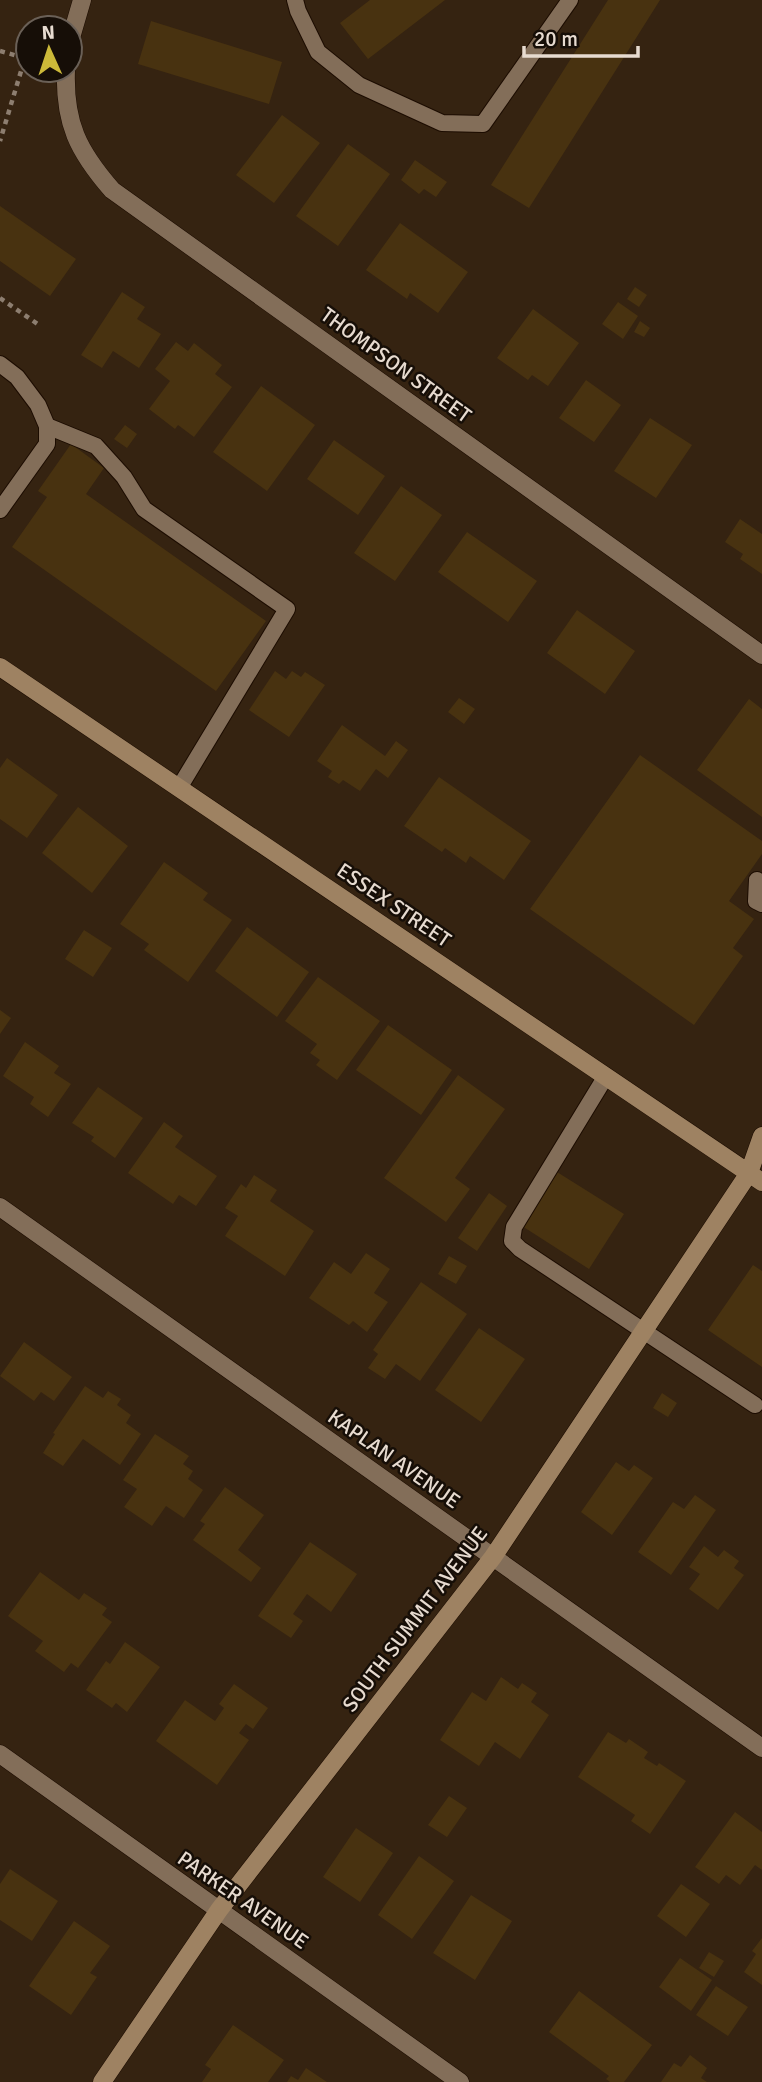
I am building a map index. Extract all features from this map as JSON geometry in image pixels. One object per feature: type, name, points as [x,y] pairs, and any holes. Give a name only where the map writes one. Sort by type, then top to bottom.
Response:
[{"type":"street","name":"THOMPSON STREET","points":[[65,84],[73,132],[90,164],[112,190],[762,655]]},
{"type":"street","name":"ESSEX STREET","points":[[0,667],[756,1177]]},
{"type":"street","name":"SOUTH SUMMIT AVENUE","points":[[102,2082],[219,1910],[493,1557],[643,1331],[756,1177],[762,1136]]},
{"type":"street","name":"KAPLAN AVENUE","points":[[0,1208],[762,1748]]},
{"type":"street","name":"PARKER AVENUE","points":[[0,1754],[460,2082]]},
{"type":"lane","points":[[295,0],[318,52],[359,85],[442,123],[483,124],[570,0]]},
{"type":"lane","points":[[0,365],[17,377],[38,405],[47,426],[47,444],[0,510]]},
{"type":"lane","points":[[47,426],[96,446],[124,477],[144,509],[287,609],[179,788]]},
{"type":"lane","points":[[755,878],[756,901],[762,904]]},
{"type":"lane","points":[[607,1076],[514,1227],[512,1241],[520,1249],[755,1405]]},
{"type":"path","points":[[0,51],[26,58],[0,141]]},
{"type":"path","points":[[0,298],[39,325]]},
{"type":"building","points":[[370,0],[445,0],[368,59],[340,23]]},
{"type":"building","points":[[608,0],[660,0],[529,208],[491,185]]},
{"type":"building","points":[[151,21],[282,62],[269,104],[138,64]]},
{"type":"building","points":[[282,115],[320,143],[274,203],[236,175]]},
{"type":"building","points":[[348,144],[390,174],[338,246],[296,216]]},
{"type":"building","points":[[415,160],[447,182],[436,197],[424,189],[419,194],[401,180]]},
{"type":"building","points":[[0,206],[76,259],[50,296],[0,261]]},
{"type":"building","points":[[400,223],[468,272],[438,313],[410,293],[407,299],[366,270]]},
{"type":"building","points":[[635,287],[647,295],[639,307],[627,299]]},
{"type":"building","points":[[122,292],[145,307],[137,319],[161,334],[139,368],[113,351],[102,368],[81,355]]},
{"type":"building","points":[[618,302],[638,316],[623,339],[602,324]]},
{"type":"building","points":[[533,309],[579,343],[548,386],[532,375],[528,380],[497,358]]},
{"type":"building","points":[[640,321],[650,328],[644,337],[634,332]]},
{"type":"building","points":[[176,342],[188,351],[194,343],[222,365],[215,374],[232,387],[194,437],[178,425],[175,429],[149,409],[170,381],[155,369]]},
{"type":"building","points":[[586,380],[621,405],[594,442],[559,418]]},
{"type":"building","points":[[261,386],[315,425],[267,491],[213,452]]},
{"type":"building","points":[[650,418],[692,445],[656,498],[614,471]]},
{"type":"building","points":[[125,425],[137,434],[127,448],[114,439]]},
{"type":"building","points":[[334,440],[385,476],[358,515],[307,479]]},
{"type":"building","points":[[71,444],[104,468],[86,494],[266,621],[216,691],[12,547],[47,497],[38,491]]},
{"type":"building","points":[[401,486],[442,515],[395,581],[354,553]]},
{"type":"building","points":[[740,519],[762,534],[762,574],[740,559],[743,554],[725,542]]},
{"type":"building","points":[[467,532],[537,581],[508,622],[438,572]]},
{"type":"building","points":[[577,610],[635,651],[605,694],[547,653]]},
{"type":"building","points":[[275,671],[286,679],[292,671],[301,677],[305,672],[325,685],[289,737],[249,710]]},
{"type":"building","points":[[459,698],[475,709],[464,724],[448,712]]},
{"type":"building","points":[[749,699],[762,709],[762,817],[697,770]]},
{"type":"building","points":[[342,725],[385,756],[396,741],[408,750],[388,778],[376,769],[360,791],[343,780],[339,784],[328,777],[332,771],[317,761]]},
{"type":"building","points":[[640,755],[762,841],[762,854],[729,901],[754,919],[733,948],[743,956],[694,1025],[530,909]]},
{"type":"building","points":[[7,758],[58,795],[27,838],[0,819],[0,768]]},
{"type":"building","points":[[439,777],[531,841],[504,880],[470,856],[466,863],[445,848],[442,852],[404,826]]},
{"type":"building","points":[[78,807],[128,846],[92,893],[42,853]]},
{"type":"building","points":[[164,862],[208,893],[203,900],[232,920],[188,982],[144,950],[149,944],[120,924]]},
{"type":"building","points":[[247,927],[309,972],[277,1017],[215,971]]},
{"type":"building","points":[[84,930],[112,948],[93,977],[65,959]]},
{"type":"building","points":[[318,977],[380,1021],[337,1080],[316,1065],[320,1060],[310,1053],[317,1044],[285,1021]]},
{"type":"building","points":[[0,1010],[11,1018],[0,1034]]},
{"type":"building","points":[[388,1025],[452,1070],[421,1115],[356,1070]]},
{"type":"building","points":[[25,1042],[59,1066],[54,1073],[71,1084],[48,1117],[30,1104],[34,1097],[3,1076]]},
{"type":"building","points":[[458,1075],[505,1109],[455,1178],[470,1189],[446,1222],[384,1178]]},
{"type":"building","points":[[98,1087],[143,1118],[115,1158],[91,1141],[94,1137],[72,1123]]},
{"type":"building","points":[[164,1122],[183,1136],[175,1147],[217,1176],[196,1206],[179,1195],[173,1204],[128,1173]]},
{"type":"building","points":[[557,1172],[624,1214],[589,1269],[522,1226]]},
{"type":"building","points":[[254,1175],[277,1190],[270,1201],[314,1231],[285,1276],[225,1236],[238,1216],[225,1208],[241,1184],[246,1188]]},
{"type":"building","points":[[489,1193],[507,1206],[477,1251],[458,1238]]},
{"type":"building","points":[[366,1253],[390,1269],[374,1293],[388,1302],[367,1332],[353,1321],[349,1325],[309,1298],[334,1262],[351,1274]]},
{"type":"building","points":[[449,1256],[467,1266],[456,1284],[438,1274]]},
{"type":"building","points":[[753,1265],[762,1271],[762,1367],[708,1330]]},
{"type":"building","points":[[421,1282],[467,1314],[420,1381],[396,1364],[385,1379],[368,1368],[378,1354],[373,1350]]},
{"type":"building","points":[[479,1328],[525,1359],[481,1422],[435,1390]]},
{"type":"building","points":[[24,1342],[72,1377],[54,1401],[41,1392],[34,1401],[0,1376]]},
{"type":"building","points":[[85,1386],[103,1398],[108,1391],[121,1399],[117,1405],[131,1415],[126,1423],[141,1434],[120,1465],[83,1439],[63,1466],[43,1453],[55,1434],[53,1433]]},
{"type":"building","points":[[662,1393],[677,1403],[668,1417],[653,1408]]},
{"type":"building","points":[[155,1434],[189,1456],[183,1464],[193,1471],[188,1479],[203,1490],[184,1518],[166,1506],[152,1526],[124,1507],[137,1489],[123,1480]]},
{"type":"building","points":[[616,1462],[629,1471],[634,1465],[653,1478],[612,1535],[581,1512]]},
{"type":"building","points":[[225,1487],[264,1515],[238,1550],[261,1568],[251,1582],[193,1540],[205,1524],[200,1521]]},
{"type":"building","points":[[695,1495],[716,1510],[671,1575],[638,1552],[673,1502],[684,1509]]},
{"type":"building","points":[[310,1542],[357,1574],[331,1612],[307,1594],[293,1614],[303,1621],[291,1638],[258,1616]]},
{"type":"building","points":[[704,1546],[718,1557],[724,1550],[739,1561],[734,1568],[744,1575],[718,1610],[689,1589],[700,1574],[689,1567]]},
{"type":"building","points":[[40,1572],[79,1600],[84,1593],[107,1608],[102,1615],[112,1622],[78,1668],[71,1663],[64,1672],[35,1651],[43,1641],[8,1616]]},
{"type":"building","points":[[125,1642],[160,1667],[127,1712],[116,1703],[112,1708],[86,1690],[106,1661],[110,1664]]},
{"type":"building","points":[[501,1677],[518,1689],[522,1683],[537,1693],[531,1702],[549,1715],[520,1759],[495,1742],[479,1766],[440,1740],[472,1692],[486,1701]]},
{"type":"building","points":[[234,1684],[268,1708],[253,1729],[246,1724],[239,1733],[249,1740],[217,1785],[156,1741],[185,1700],[215,1721],[224,1708],[219,1704]]},
{"type":"building","points":[[608,1732],[626,1743],[629,1739],[648,1752],[644,1758],[657,1766],[659,1763],[686,1781],[650,1834],[631,1821],[635,1815],[578,1777]]},
{"type":"building","points":[[449,1796],[467,1808],[447,1837],[428,1825]]},
{"type":"building","points":[[735,1812],[762,1832],[762,1870],[755,1865],[740,1885],[726,1875],[719,1884],[695,1867]]},
{"type":"building","points":[[356,1828],[393,1853],[360,1902],[323,1877]]},
{"type":"building","points":[[419,1856],[454,1881],[412,1939],[378,1915]]},
{"type":"building","points":[[10,1869],[58,1901],[32,1941],[0,1920],[0,1884]]},
{"type":"building","points":[[681,1884],[710,1904],[686,1937],[657,1916]]},
{"type":"building","points":[[471,1895],[512,1921],[475,1980],[433,1953]]},
{"type":"building","points":[[74,1921],[110,1946],[90,1973],[97,1977],[71,2015],[29,1986]]},
{"type":"building","points":[[762,1938],[762,1985],[744,1972],[756,1954],[752,1951]]},
{"type":"building","points":[[709,1952],[724,1961],[714,1977],[699,1968]]},
{"type":"building","points":[[680,1958],[712,1980],[691,2011],[659,1987]]},
{"type":"building","points":[[716,1986],[748,2007],[728,2036],[696,2015]]},
{"type":"building","points":[[579,1991],[652,2045],[624,2082],[610,2082],[606,2079],[609,2076],[549,2032]]},
{"type":"building","points":[[233,2025],[284,2060],[268,2082],[202,2082],[211,2069],[205,2065]]},
{"type":"building","points":[[690,2055],[707,2068],[701,2078],[707,2082],[661,2082],[674,2063],[681,2067]]},
{"type":"building","points":[[306,2068],[327,2082],[287,2082],[291,2076],[298,2080]]}]
